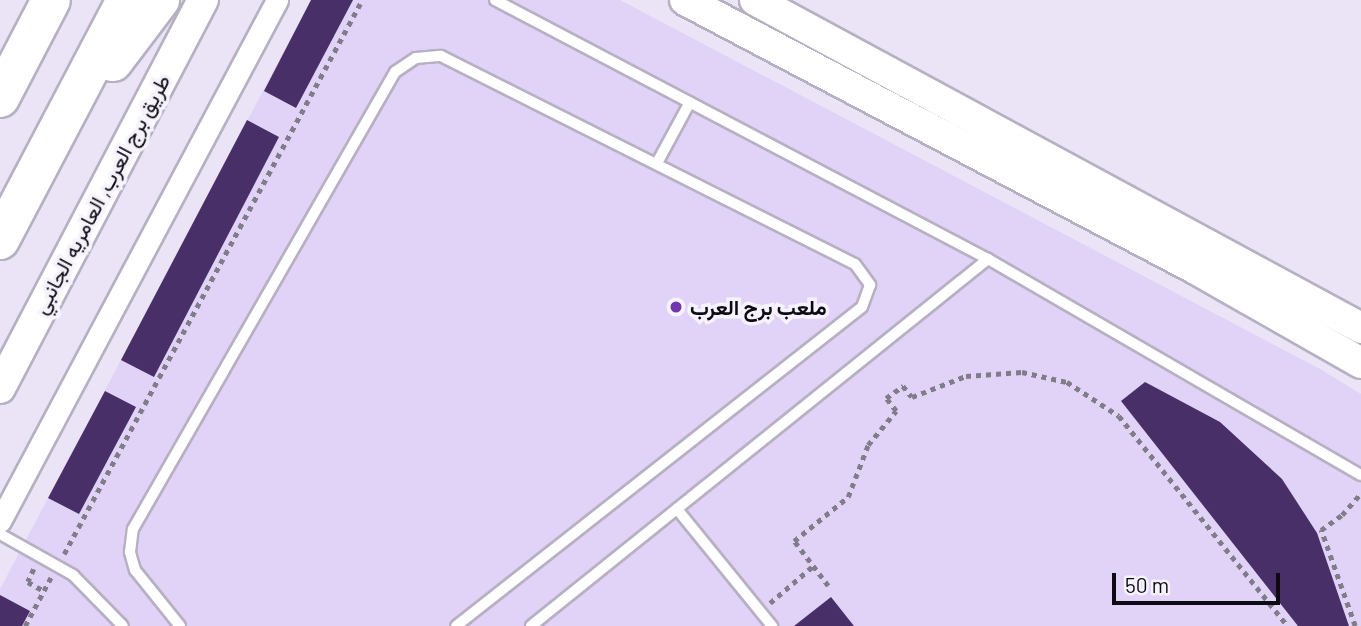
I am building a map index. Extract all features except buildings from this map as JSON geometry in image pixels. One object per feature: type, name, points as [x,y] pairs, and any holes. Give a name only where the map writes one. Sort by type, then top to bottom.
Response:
[{"type":"highway","points":[[0,98],[51,0]]},
{"type":"highway","points":[[0,240],[126,0]]},
{"type":"highway","points":[[64,116],[160,0]]},
{"type":"street","name":"طريق برج العرب, العامريه الجانبي","points":[[0,388],[203,0]]},
{"type":"street","points":[[0,522],[277,0]]},
{"type":"street","points":[[685,0],[1194,268],[1361,363]]},
{"type":"street","points":[[755,0],[1361,328]]},
{"type":"lane","points":[[495,0],[988,259],[1361,475]]},
{"type":"lane","points":[[180,626],[135,570],[130,552],[133,529],[395,72],[416,58],[453,59],[856,264],[867,277],[867,300],[456,626]]},
{"type":"lane","points":[[657,163],[690,102]]},
{"type":"lane","points":[[531,626],[988,259]]},
{"type":"lane","points":[[677,509],[772,626]]},
{"type":"lane","points":[[0,534],[58,565],[88,587],[123,626]]},
{"type":"path","points":[[25,626],[362,0]]},
{"type":"path","points":[[828,586],[794,541],[848,498],[868,445],[897,411],[886,398],[903,386],[912,397],[965,376],[1022,372],[1077,387],[1119,416],[1288,626]]},
{"type":"path","points":[[1354,626],[1321,530],[1342,516],[1361,493]]},
{"type":"path","points":[[40,555],[28,582],[44,590]]},
{"type":"path","points":[[760,611],[813,566]]},
{"type":"shaded area","name":"ملعب برج العرب","points":[[311,0],[620,0],[1320,369],[1361,394],[1361,626],[0,626],[0,589]]},
{"type":"place","name":"ملعب برج العرب","points":[[676,307]]}]
